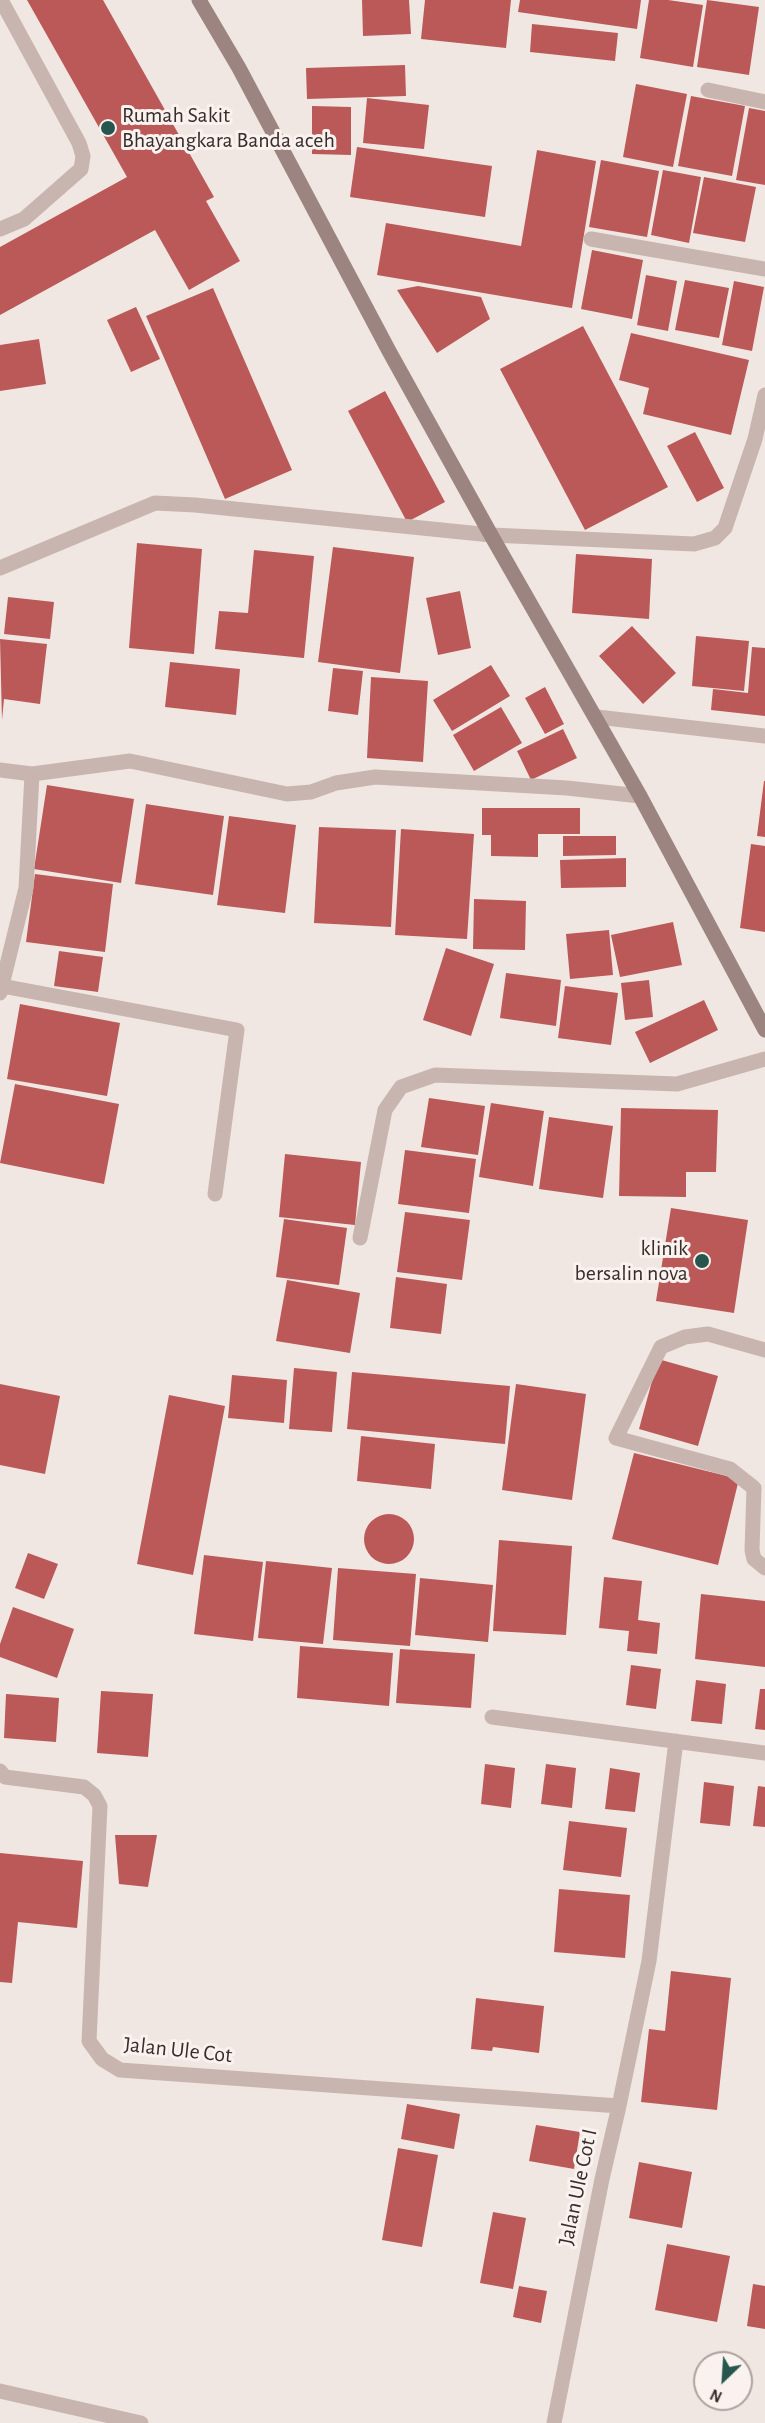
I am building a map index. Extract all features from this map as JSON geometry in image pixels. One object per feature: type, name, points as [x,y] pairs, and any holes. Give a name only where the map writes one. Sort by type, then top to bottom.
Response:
[{"type":"main road","points":[[199,0],[239,68],[389,351],[490,535],[597,717],[765,1030]]},
{"type":"street","points":[[0,230],[24,219],[81,169],[83,156],[79,143],[1,0]]},
{"type":"street","points":[[708,90],[765,102]]},
{"type":"street","points":[[591,239],[765,269]]},
{"type":"street","points":[[0,568],[155,503],[195,505],[490,535],[694,544],[715,538],[725,528],[760,440],[765,395]]},
{"type":"street","points":[[597,717],[765,736]]},
{"type":"street","points":[[0,771],[32,774],[130,760],[287,794],[311,792],[336,783],[375,777],[567,788],[640,796]]},
{"type":"street","points":[[32,774],[26,888],[1,990],[237,1030],[215,1194]]},
{"type":"street","points":[[360,1238],[386,1110],[401,1087],[435,1075],[677,1084],[765,1059]]},
{"type":"street","points":[[765,1350],[708,1334],[685,1337],[661,1347],[616,1438],[730,1469],[754,1488],[752,1550],[754,1559],[765,1568]]},
{"type":"street","points":[[492,1717],[765,1753]]},
{"type":"street","name":"Jalan Ule Cot I","points":[[554,2423],[602,2179],[649,1961],[676,1741]]},
{"type":"street","name":"Jalan Ule Cot","points":[[0,1771],[5,1777],[84,1787],[94,1795],[99,1806],[89,2041],[102,2059],[120,2070],[619,2106]]},
{"type":"street","points":[[0,2391],[141,2423]]},
{"type":"building","points":[[27,0],[103,0],[214,197],[206,201],[240,261],[189,290],[155,230],[0,315],[0,247],[127,177]]},
{"type":"building","points":[[362,0],[409,0],[411,34],[363,36]]},
{"type":"building","points":[[425,0],[511,0],[506,48],[421,39]]},
{"type":"building","points":[[520,0],[641,0],[637,29],[518,12]]},
{"type":"building","points":[[649,0],[703,5],[693,67],[640,58]]},
{"type":"building","points":[[707,0],[759,7],[749,75],[697,67]]},
{"type":"building","points":[[532,24],[618,33],[615,61],[530,52]]},
{"type":"building","points":[[405,65],[406,96],[307,99],[306,68]]},
{"type":"building","points":[[636,84],[687,94],[673,167],[623,157]]},
{"type":"building","points":[[691,96],[745,106],[732,176],[678,166]]},
{"type":"building","points":[[367,98],[429,105],[424,149],[363,143]]},
{"type":"building","points":[[312,106],[351,107],[351,155],[312,154]]},
{"type":"building","points":[[749,108],[765,111],[765,185],[736,180]]},
{"type":"building","points":[[357,147],[492,166],[485,217],[350,197]]},
{"type":"building","points":[[537,150],[596,161],[572,308],[377,275],[386,223],[521,246]]},
{"type":"building","points":[[601,160],[659,171],[647,237],[589,227]]},
{"type":"building","points":[[663,170],[701,177],[689,243],[651,235]]},
{"type":"building","points":[[704,177],[756,187],[745,242],[693,233]]},
{"type":"building","points":[[592,250],[643,260],[632,319],[581,309]]},
{"type":"building","points":[[646,275],[677,281],[668,331],[637,325]]},
{"type":"building","points":[[685,280],[729,288],[719,338],[675,330]]},
{"type":"building","points":[[734,281],[764,287],[752,351],[722,345]]},
{"type":"building","points":[[418,286],[481,297],[490,319],[437,353],[397,290]]},
{"type":"building","points":[[213,288],[292,470],[225,499],[146,316]]},
{"type":"building","points":[[136,307],[160,359],[131,372],[107,320]]},
{"type":"building","points":[[583,326],[668,487],[585,530],[500,369]]},
{"type":"building","points":[[631,333],[749,360],[731,435],[643,414],[649,388],[619,380]]},
{"type":"building","points":[[39,339],[46,384],[0,391],[0,345]]},
{"type":"building","points":[[385,391],[445,502],[407,522],[348,411]]},
{"type":"building","points":[[695,432],[724,488],[697,502],[667,446]]},
{"type":"building","points":[[137,543],[202,549],[194,654],[129,648]]},
{"type":"building","points":[[333,547],[414,557],[400,673],[318,662]]},
{"type":"building","points":[[254,550],[314,556],[304,658],[215,649],[219,611],[248,613]]},
{"type":"building","points":[[576,554],[652,559],[649,619],[572,613]]},
{"type":"building","points":[[460,591],[471,648],[438,655],[426,598]]},
{"type":"building","points":[[8,597],[54,602],[50,639],[4,634]]},
{"type":"building","points":[[632,626],[676,673],[643,704],[599,656]]},
{"type":"building","points":[[696,636],[749,641],[744,691],[692,686]]},
{"type":"building","points":[[0,639],[47,644],[40,704],[4,699],[2,720]]},
{"type":"building","points":[[752,647],[765,648],[765,716],[711,710],[713,689],[748,693]]},
{"type":"building","points":[[170,662],[240,669],[236,715],[165,707]]},
{"type":"building","points":[[491,665],[510,696],[452,731],[433,700]]},
{"type":"building","points":[[333,668],[363,671],[358,715],[328,711]]},
{"type":"building","points":[[371,677],[428,681],[423,762],[367,758]]},
{"type":"building","points":[[545,687],[564,724],[545,734],[525,698]]},
{"type":"building","points":[[501,707],[522,743],[474,771],[453,735]]},
{"type":"building","points":[[563,729],[577,758],[531,780],[517,751]]},
{"type":"building","points":[[765,781],[765,837],[757,836]]},
{"type":"building","points":[[47,785],[134,799],[121,883],[34,869]]},
{"type":"building","points":[[146,804],[224,816],[213,895],[135,884]]},
{"type":"building","points":[[482,808],[580,808],[580,834],[538,834],[538,857],[491,856],[491,835],[482,835]]},
{"type":"building","points":[[229,816],[296,825],[285,913],[217,905]]},
{"type":"building","points":[[319,827],[396,830],[391,927],[314,923]]},
{"type":"building","points":[[401,829],[474,834],[467,939],[395,935]]},
{"type":"building","points":[[563,836],[616,836],[616,855],[563,856]]},
{"type":"building","points":[[751,844],[765,846],[765,932],[740,928]]},
{"type":"building","points":[[626,858],[626,887],[561,888],[560,860]]},
{"type":"building","points":[[35,874],[113,884],[105,952],[26,942]]},
{"type":"building","points":[[474,899],[526,901],[525,950],[473,949]]},
{"type":"building","points":[[673,922],[682,965],[620,977],[611,935]]},
{"type":"building","points":[[609,930],[613,975],[570,979],[566,934]]},
{"type":"building","points":[[446,948],[494,964],[471,1036],[423,1020]]},
{"type":"building","points":[[59,951],[103,957],[98,992],[54,986]]},
{"type":"building","points":[[506,973],[561,980],[556,1026],[500,1018]]},
{"type":"building","points":[[649,980],[653,1017],[625,1020],[621,983]]},
{"type":"building","points":[[565,986],[618,993],[611,1045],[558,1038]]},
{"type":"building","points":[[704,1000],[718,1030],[650,1063],[635,1032]]},
{"type":"building","points":[[20,1004],[120,1023],[107,1096],[7,1079]]},
{"type":"building","points":[[15,1084],[119,1104],[104,1184],[0,1163]]},
{"type":"building","points":[[429,1098],[485,1106],[478,1155],[421,1147]]},
{"type":"building","points":[[491,1103],[544,1111],[533,1186],[479,1177]]},
{"type":"building","points":[[621,1108],[718,1110],[716,1172],[686,1172],[686,1197],[619,1196]]},
{"type":"building","points":[[549,1117],[613,1126],[603,1198],[539,1189]]},
{"type":"building","points":[[405,1150],[476,1159],[469,1213],[398,1204]]},
{"type":"building","points":[[285,1154],[361,1162],[355,1225],[279,1217]]},
{"type":"building","name":"klinik bersalin nova","points":[[671,1208],[748,1220],[734,1313],[656,1301]]},
{"type":"building","points":[[405,1212],[470,1220],[462,1280],[397,1272]]},
{"type":"building","points":[[284,1219],[347,1228],[339,1285],[276,1277]]},
{"type":"building","points":[[396,1277],[447,1284],[441,1334],[390,1328]]},
{"type":"building","points":[[287,1280],[360,1293],[350,1353],[276,1341]]},
{"type":"building","points":[[658,1359],[718,1376],[698,1446],[639,1429]]},
{"type":"building","points":[[294,1368],[337,1372],[332,1432],[289,1429]]},
{"type":"building","points":[[352,1372],[510,1386],[505,1444],[347,1429]]},
{"type":"building","points":[[232,1375],[287,1380],[284,1423],[228,1418]]},
{"type":"building","points":[[0,1384],[60,1396],[45,1474],[0,1465]]},
{"type":"building","points":[[516,1384],[586,1394],[572,1500],[502,1490]]},
{"type":"building","points":[[169,1395],[225,1406],[193,1575],[137,1564]]},
{"type":"building","points":[[361,1436],[435,1444],[431,1489],[357,1481]]},
{"type":"building","points":[[634,1453],[739,1479],[718,1565],[612,1539]]},
{"type":"building","points":[[389,1514],[403,1518],[410,1525],[414,1539],[410,1553],[403,1560],[389,1564],[375,1560],[368,1553],[364,1539],[368,1525],[375,1518]]},
{"type":"building","points":[[499,1540],[572,1546],[566,1635],[493,1631]]},
{"type":"building","points":[[28,1553],[58,1564],[44,1599],[15,1588]]},
{"type":"building","points":[[204,1555],[263,1562],[253,1641],[194,1634]]},
{"type":"building","points":[[266,1561],[332,1568],[323,1644],[258,1638]]},
{"type":"building","points":[[338,1568],[416,1574],[410,1646],[333,1640]]},
{"type":"building","points":[[604,1577],[642,1581],[638,1620],[660,1623],[657,1654],[627,1651],[629,1631],[599,1628]]},
{"type":"building","points":[[420,1578],[493,1585],[488,1642],[415,1635]]},
{"type":"building","points":[[701,1594],[765,1601],[765,1667],[695,1659]]},
{"type":"building","points":[[13,1607],[74,1629],[57,1678],[0,1657],[0,1644]]},
{"type":"building","points":[[300,1646],[393,1653],[389,1706],[297,1698]]},
{"type":"building","points":[[400,1649],[475,1654],[471,1708],[396,1703]]},
{"type":"building","points":[[631,1665],[661,1669],[656,1709],[626,1705]]},
{"type":"building","points":[[696,1680],[726,1684],[722,1724],[691,1721]]},
{"type":"building","points":[[760,1689],[765,1689],[765,1730],[755,1729]]},
{"type":"building","points":[[101,1691],[153,1694],[148,1757],[97,1753]]},
{"type":"building","points":[[6,1694],[59,1698],[56,1742],[4,1738]]},
{"type":"building","points":[[485,1764],[515,1768],[511,1808],[481,1804]]},
{"type":"building","points":[[546,1764],[576,1768],[572,1808],[541,1804]]},
{"type":"building","points":[[610,1768],[640,1773],[635,1812],[605,1809]]},
{"type":"building","points":[[704,1782],[734,1786],[730,1826],[700,1823]]},
{"type":"building","points":[[758,1786],[765,1787],[765,1827],[753,1826]]},
{"type":"building","points":[[569,1821],[627,1828],[621,1877],[563,1870]]},
{"type":"building","points":[[115,1835],[157,1835],[148,1887],[119,1884]]},
{"type":"building","points":[[0,1853],[83,1861],[77,1928],[18,1922],[12,1983],[0,1982]]},
{"type":"building","points":[[559,1889],[630,1895],[625,1958],[554,1952]]},
{"type":"building","points":[[671,1971],[731,1978],[717,2110],[641,2102],[649,2029],[665,2031]]},
{"type":"building","points":[[476,1998],[544,2006],[539,2053],[493,2047],[492,2051],[471,2049]]},
{"type":"building","points":[[407,2104],[460,2114],[454,2149],[401,2139]]},
{"type":"building","points":[[536,2125],[580,2132],[574,2169],[529,2161]]},
{"type":"building","points":[[398,2148],[438,2155],[422,2247],[382,2240]]},
{"type":"building","points":[[639,2162],[692,2172],[682,2228],[629,2218]]},
{"type":"building","points":[[493,2212],[526,2218],[513,2289],[480,2283]]},
{"type":"building","points":[[667,2244],[730,2256],[717,2322],[655,2310]]},
{"type":"building","points":[[753,2284],[765,2286],[765,2329],[747,2326]]},
{"type":"building","points":[[519,2286],[547,2291],[541,2323],[513,2317]]},
{"type":"place","name":"Rumah Sakit Bhayangkara Banda aceh","points":[[108,128]]},
{"type":"place","name":"klinik bersalin nova","points":[[702,1261]]}]
